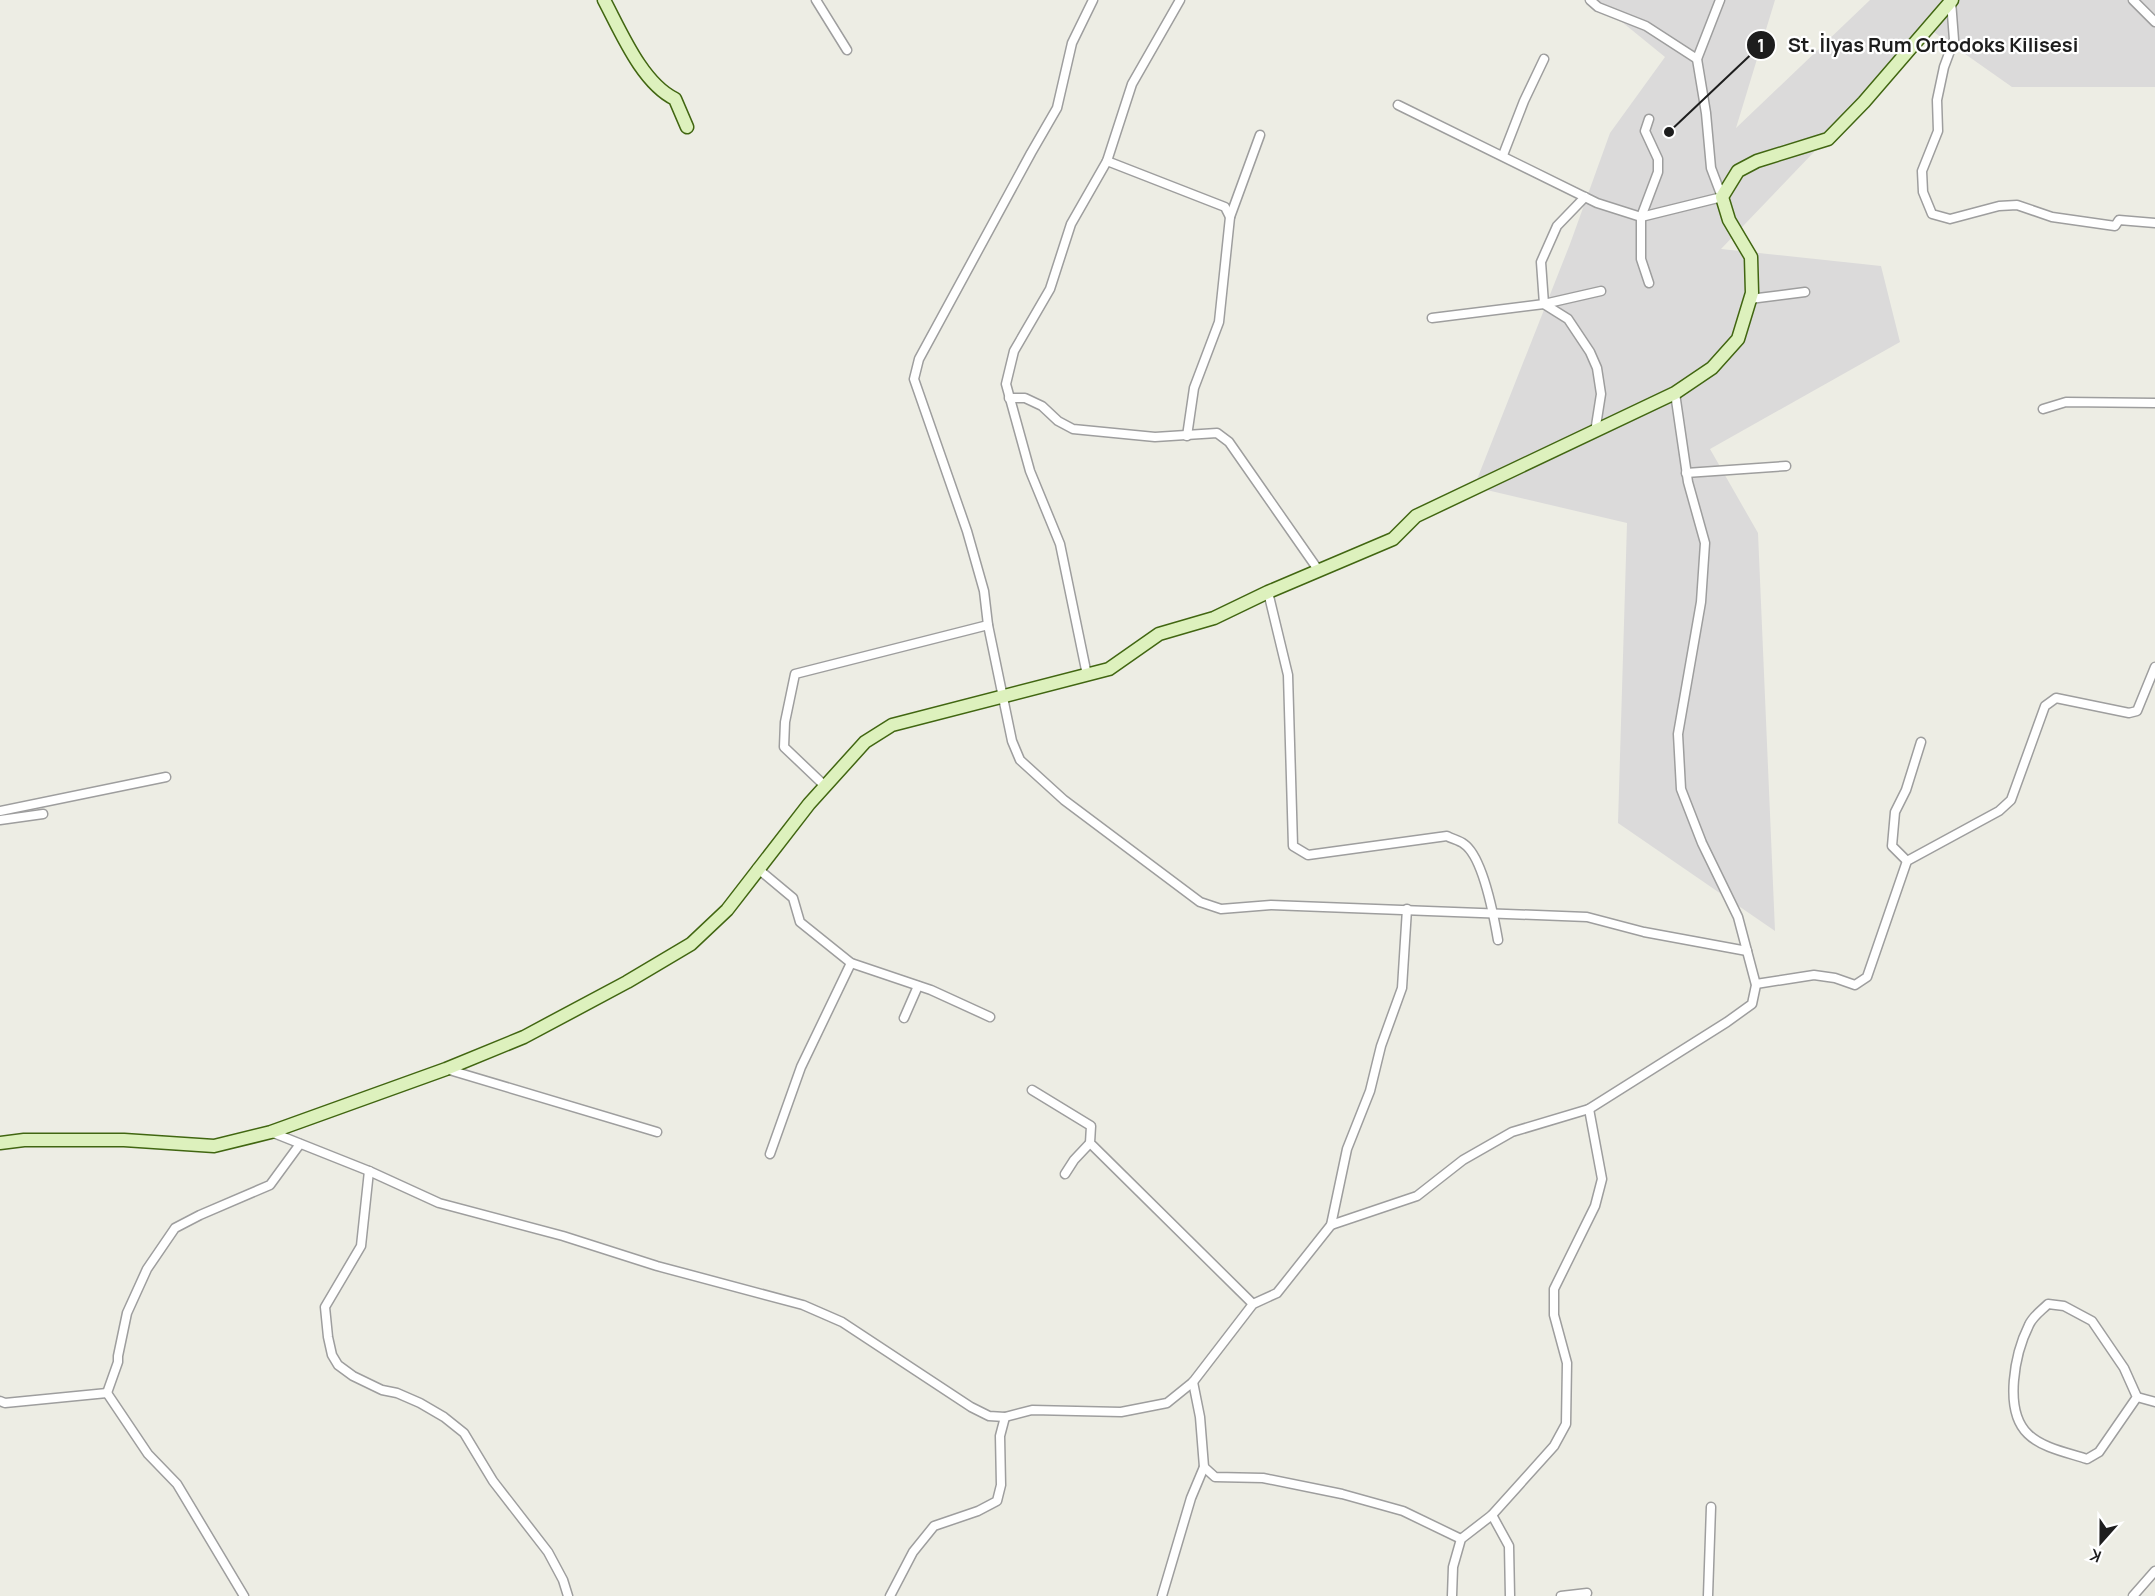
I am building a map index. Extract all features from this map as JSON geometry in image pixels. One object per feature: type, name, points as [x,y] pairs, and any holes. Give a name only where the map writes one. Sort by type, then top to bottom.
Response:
[{"type":"street","points":[[604,0],[638,62],[664,93],[675,99],[687,127]]},
{"type":"street","points":[[816,0],[847,50]]},
{"type":"street","points":[[1093,0],[1072,43],[1058,108],[1030,153],[919,359],[914,379],[967,531],[984,591],[988,624],[1012,741],[1020,760],[1064,800],[1200,902],[1221,909],[1271,905],[1587,917],[1644,932],[1747,951]]},
{"type":"street","points":[[1087,675],[1060,544],[1030,471],[1006,384],[1014,351],[1050,289],[1071,224],[1107,161],[1132,84],[1180,0]]},
{"type":"street","points":[[1590,0],[1598,7],[1646,26],[1697,59]]},
{"type":"street","points":[[0,1143],[24,1140],[124,1140],[214,1146],[271,1132],[524,1037],[692,944],[727,910],[825,786],[865,742],[892,725],[1109,669],[1159,634],[1214,618],[1268,592],[1393,539],[1416,516],[1675,393],[1712,368],[1738,339],[1750,298],[1751,257],[1729,220],[1711,168],[1706,113],[1697,59],[1720,0]]},
{"type":"street","points":[[1398,105],[1597,203],[1641,217],[1722,197],[1738,171],[1757,161],[1828,139],[1864,102],[1952,0]]},
{"type":"street","points":[[1952,0],[1953,40],[1944,67],[1938,100],[1938,131],[1922,171],[1923,192],[1932,214],[1950,219],[2017,205],[2052,217],[2115,226],[2119,220],[2155,224]]},
{"type":"street","points":[[2133,0],[2155,22]]},
{"type":"street","points":[[1503,155],[1524,101],[1544,59]]},
{"type":"street","points":[[1649,119],[1645,131],[1658,159],[1658,172],[1641,217],[1641,259],[1649,283]]},
{"type":"street","points":[[1187,436],[1194,388],[1219,322],[1230,217],[1260,135]]},
{"type":"street","points":[[1107,161],[1225,207],[1230,217]]},
{"type":"street","points":[[1544,304],[1541,262],[1557,226],[1585,197]]},
{"type":"street","points":[[1432,318],[1544,304],[1601,291]]},
{"type":"street","points":[[1750,298],[1804,292]]},
{"type":"street","points":[[1544,304],[1568,319],[1590,352],[1597,368],[1601,394],[1594,432]]},
{"type":"street","points":[[1331,1225],[1417,1196],[1463,1160],[1512,1132],[1589,1109],[1752,1004],[1756,984],[1738,917],[1702,843],[1681,789],[1678,734],[1701,602],[1705,543],[1686,473],[1675,393]]},
{"type":"street","points":[[1009,398],[1025,398],[1042,406],[1058,421],[1073,429],[1155,437],[1217,433],[1229,442],[1319,571]]},
{"type":"street","points":[[2043,409],[2066,402],[2155,404]]},
{"type":"street","points":[[1686,473],[1786,465]]},
{"type":"street","points":[[1268,592],[1288,675],[1293,846],[1308,855],[1447,836],[1464,844],[1476,856],[1493,913],[1498,940]]},
{"type":"street","points":[[825,786],[784,747],[785,722],[795,674],[988,624]]},
{"type":"street","points":[[1756,984],[1814,975],[1835,978],[1855,985],[1867,977],[1907,861],[1999,811],[2011,800],[2045,706],[2056,698],[2129,713],[2137,711],[2155,667]]},
{"type":"street","points":[[1907,861],[1892,846],[1895,812],[1906,790],[1921,742]]},
{"type":"street","points":[[0,811],[166,777]]},
{"type":"street","points":[[0,820],[43,814]]},
{"type":"street","points":[[758,868],[793,898],[800,922],[851,963],[918,986],[990,1017]]},
{"type":"street","points":[[271,1132],[369,1171],[439,1203],[563,1236],[657,1266],[803,1305],[842,1322],[971,1407],[989,1416],[1005,1417],[1032,1410],[1121,1412],[1167,1403],[1193,1382],[1253,1304],[1277,1293],[1331,1225],[1347,1149],[1370,1091],[1381,1046],[1402,988],[1407,909]]},
{"type":"street","points":[[770,1154],[801,1067],[851,963]]},
{"type":"street","points":[[904,1018],[918,986]]},
{"type":"street","points":[[446,1068],[657,1132]]},
{"type":"street","points":[[1032,1090],[1091,1126],[1090,1143],[1065,1174]]},
{"type":"street","points":[[1452,1596],[1454,1567],[1461,1539],[1492,1515],[1554,1446],[1566,1424],[1567,1364],[1554,1315],[1554,1288],[1595,1206],[1602,1179],[1589,1109]]},
{"type":"street","points":[[1090,1143],[1253,1304]]},
{"type":"street","points":[[107,1393],[118,1362],[127,1313],[160,1247],[175,1228],[270,1185],[300,1144]]},
{"type":"street","points":[[369,1171],[361,1246],[326,1307],[332,1355],[338,1365],[352,1376],[382,1390],[397,1393],[420,1403],[444,1417],[464,1433],[493,1481],[548,1552],[564,1580],[568,1596]]},
{"type":"street","points":[[2048,1304],[2064,1306],[2092,1321],[2124,1368],[2137,1397],[2099,1452],[2087,1459],[2054,1448],[2030,1436],[2020,1425],[2015,1411],[2013,1393],[2019,1353],[2034,1316],[2048,1304]]},
{"type":"street","points":[[1162,1596],[1191,1498],[1204,1467],[1200,1417],[1193,1382]]},
{"type":"street","points":[[0,1401],[15,1402],[107,1393]]},
{"type":"street","points":[[107,1393],[148,1454],[177,1484],[243,1596]]},
{"type":"street","points":[[2137,1397],[2155,1402]]},
{"type":"street","points":[[890,1596],[913,1552],[934,1526],[978,1511],[996,1501],[1001,1485],[1000,1436],[1005,1417]]},
{"type":"street","points":[[1204,1467],[1215,1477],[1263,1478],[1342,1494],[1403,1511],[1461,1539]]},
{"type":"street","points":[[1708,1596],[1711,1507]]},
{"type":"street","points":[[1492,1515],[1509,1546],[1510,1596]]},
{"type":"street","points":[[2133,1596],[2155,1571]]},
{"type":"street","points":[[1561,1596],[1587,1593]]},
{"type":"shaded area","points":[[1595,0],[1775,0],[1736,128],[1870,0],[2155,0],[2155,87],[2012,87],[1931,30],[1721,249],[1881,266],[1900,342],[1710,449],[1758,533],[1775,931],[1618,823],[1627,523],[1474,487],[1570,244],[1610,133],[1665,57]]},
{"type":"place","name":"St. İlyas Rum Ortodoks Kilisesi","points":[[1669,132]]}]
